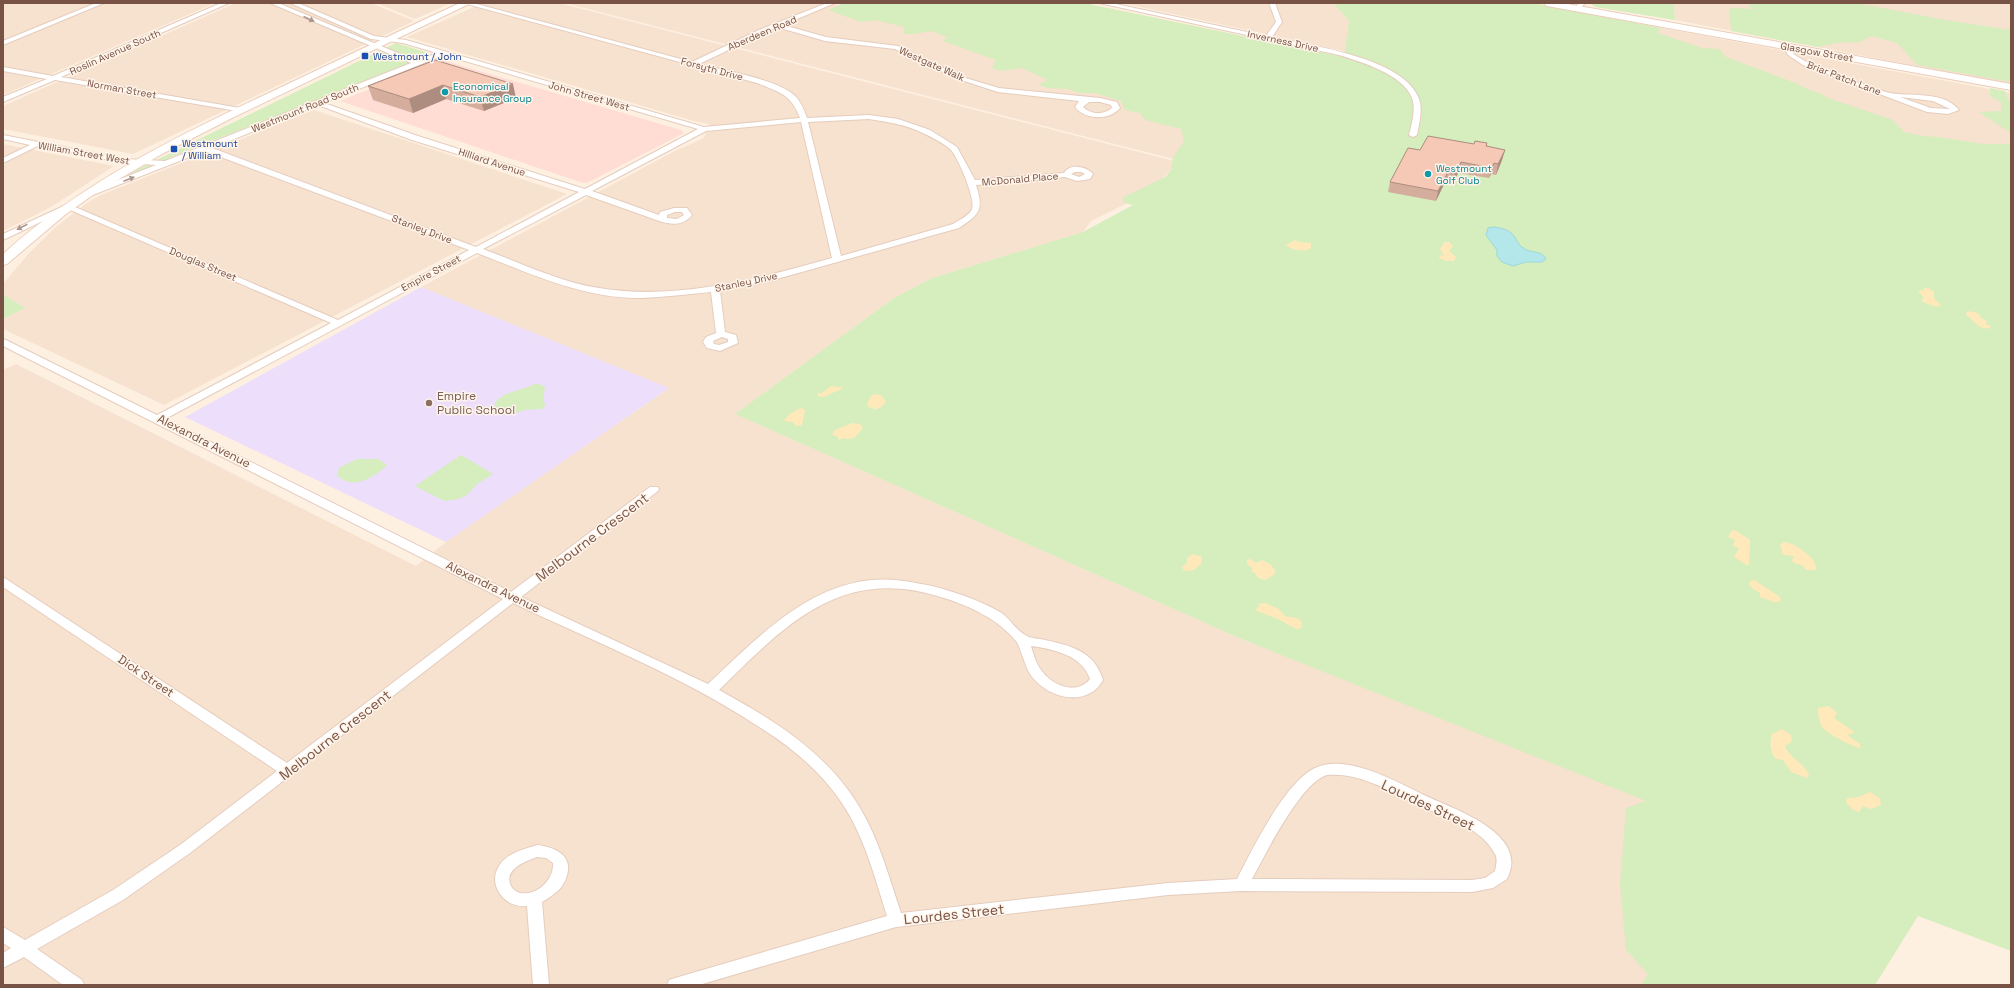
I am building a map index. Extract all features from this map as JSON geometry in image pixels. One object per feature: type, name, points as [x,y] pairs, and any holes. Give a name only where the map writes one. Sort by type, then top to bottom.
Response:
[{"type":"main road","name":"Westmount Road South","points":[[3,261],[48,220],[138,162],[240,110],[466,3]]},
{"type":"main road","name":"Glasgow Street","points":[[1547,3],[1579,6]]},
{"type":"main road","name":"Glasgow Street","points":[[1562,3],[2011,87]]},
{"type":"street","points":[[3,43],[101,3]]},
{"type":"street","name":"Roslin Avenue South","points":[[3,100],[226,3]]},
{"type":"street","points":[[273,3],[416,64]]},
{"type":"street","name":"John Street West","points":[[293,3],[373,38],[404,41],[704,129]]},
{"type":"street","name":"Forsyth Drive","points":[[466,3],[759,82],[784,91],[796,99],[804,120],[837,259]]},
{"type":"street","name":"Aberdeen Road","points":[[693,64],[777,25],[832,3]]},
{"type":"street","name":"Inverness Drive","points":[[1102,3],[1268,37],[1357,58],[1376,65],[1399,79],[1411,89],[1415,97],[1417,117],[1413,134]]},
{"type":"street","points":[[1268,37],[1274,31],[1279,22],[1272,3]]},
{"type":"street","name":"Westgate Walk","points":[[777,25],[825,39],[896,47],[960,78],[998,90],[1088,100]]},
{"type":"street","name":"Briar Patch Lane","points":[[1786,46],[1790,54],[1805,64],[1886,94],[1928,109],[1944,112],[1955,110],[1951,106],[1936,100],[1886,94]]},
{"type":"street","name":"Westmount Road South","points":[[79,199],[443,53]]},
{"type":"street","name":"Norman Street","points":[[3,69],[240,110]]},
{"type":"street","name":"Hilliard Avenue","points":[[318,103],[415,138],[584,191],[665,220]]},
{"type":"street","name":"Stanley Drive","points":[[205,148],[568,284],[599,291],[640,295],[715,289],[763,280],[956,226],[970,218],[976,210],[977,201],[972,183],[954,149],[927,132],[895,121],[869,118],[804,120],[704,129]]},
{"type":"street","name":"Empire Street","points":[[159,418],[584,191],[704,129]]},
{"type":"street","name":"William Street West","points":[[3,137],[138,162],[166,163]]},
{"type":"street","points":[[3,161],[37,144]]},
{"type":"street","name":"McDonald Place","points":[[972,183],[1067,175]]},
{"type":"street","name":"Westmount Road South","points":[[3,237],[68,206]]},
{"type":"street","name":"Douglas Street","points":[[68,206],[338,323]]},
{"type":"street","points":[[715,289],[721,334]]},
{"type":"street","name":"Alexandra Avenue","points":[[3,342],[159,418],[512,597],[710,690],[767,725],[811,758],[841,788],[863,824],[896,920]]},
{"type":"street","name":"Melbourne Crescent","points":[[3,961],[124,891],[185,849],[654,489]]},
{"type":"street","name":"Dick Street","points":[[3,581],[288,771]]},
{"type":"street","points":[[710,690],[776,629],[795,614],[836,592],[858,585],[884,582],[902,584],[948,595],[997,616],[1022,639],[1030,663],[1037,674],[1058,691],[1069,694],[1079,693],[1087,690],[1097,680],[1090,664],[1077,654],[1058,647],[1022,639]]},
{"type":"street","name":"Lourdes Street","points":[[675,985],[896,920],[1168,889],[1241,885],[1472,886],[1488,884],[1502,875],[1505,860],[1500,849],[1488,836],[1469,821],[1365,776],[1345,770],[1329,770],[1319,773],[1308,780],[1297,791],[1258,853],[1241,885]]},
{"type":"street","points":[[534,898],[541,985]]},
{"type":"street","points":[[3,934],[76,985]]},
{"type":"shaded area","points":[[3,3],[171,4],[215,3],[3,95]]},
{"type":"shaded area","points":[[236,3],[371,3],[414,21],[133,154],[3,129],[3,106]]},
{"type":"shaded area","points":[[376,3],[451,3],[415,19]]},
{"type":"shaded area","points":[[483,3],[559,3],[1178,162],[1157,184],[1138,198],[1091,221],[1083,232],[932,278],[894,298],[735,414],[1239,638],[1710,826],[1717,985],[3,985],[3,370],[16,364],[416,566],[446,542],[668,389],[421,287],[673,152],[704,138],[709,124],[694,121],[407,37]]},
{"type":"shaded area","points":[[565,3],[830,3],[905,22],[1026,63],[1196,126],[1185,162]]},
{"type":"shaded area","points":[[1122,3],[1333,3],[1349,21],[1345,51]]},
{"type":"shaded area","points":[[1674,3],[1748,3],[1749,7],[1785,3],[2011,3],[2011,84],[1675,20]]},
{"type":"shaded area","points":[[1661,28],[2011,93],[2011,148],[1918,138],[1754,68],[1658,33]]},
{"type":"shaded area","points":[[442,60],[681,130],[684,133],[587,183],[580,182],[340,101]]},
{"type":"shaded area","points":[[314,110],[567,194],[164,405],[3,329],[3,319],[25,308],[3,294],[3,284],[30,252],[57,226],[87,203],[101,195]]},
{"type":"shaded area","points":[[3,144],[114,166],[51,207],[3,231]]},
{"type":"shaded area","name":"Empire Public School","points":[[421,287],[669,388],[446,542],[185,417]]},
{"type":"green space","points":[[844,3],[1084,3],[1344,57],[1349,21],[1333,3],[1533,3],[1661,28],[1658,33],[1705,49],[1719,49],[1726,57],[1798,84],[1828,98],[1893,120],[1904,132],[1983,144],[2011,144],[2011,951],[1918,916],[1875,985],[1641,985],[1648,974],[1626,950],[1620,883],[1626,808],[1646,801],[1239,638],[735,414],[894,298],[932,278],[1083,232],[1133,205],[1125,203],[1122,198],[1165,177],[1171,170],[1173,157],[1184,141],[1181,129],[1145,120],[1140,113],[1125,110],[1121,101],[1095,93],[1080,93],[1068,89],[1048,88],[1039,85],[1047,80],[1022,68],[1002,71],[992,68],[996,60],[943,41],[947,37],[1044,70],[930,31],[915,34],[904,34],[904,27],[875,20],[861,22],[828,10]]},
{"type":"green space","points":[[1590,3],[1674,3],[1675,20],[1595,7]]},
{"type":"green space","points":[[1748,3],[1856,3],[1946,20],[2011,30],[2011,82],[1917,65],[1897,43],[1871,36],[1860,42],[1836,43],[1818,47],[1731,31],[1729,8],[1757,9],[1749,7]]},
{"type":"green space","points":[[396,43],[429,53],[404,66],[173,156],[151,169],[119,181],[140,168]]},
{"type":"green space","points":[[1990,88],[2005,91],[2011,106],[2011,135],[2009,132],[1979,112],[2001,111],[2001,102],[1990,96]]},
{"type":"green space","points":[[3,294],[25,308],[3,319]]},
{"type":"green space","points":[[534,384],[539,384],[545,387],[543,401],[546,405],[542,409],[524,410],[511,415],[508,408],[497,408],[494,404],[502,396]]},
{"type":"green space","points":[[461,455],[493,474],[477,484],[466,496],[458,499],[444,501],[415,486]]},
{"type":"green space","points":[[357,459],[378,459],[387,465],[375,475],[359,482],[349,482],[337,476],[339,468]]},
{"type":"sand","points":[[1295,240],[1299,242],[1311,243],[1311,248],[1308,250],[1298,250],[1286,245]]},
{"type":"sand","points":[[1444,242],[1449,242],[1453,246],[1449,251],[1456,257],[1454,261],[1446,261],[1439,258],[1440,255],[1444,256],[1440,249]]},
{"type":"sand","points":[[1923,288],[1929,288],[1934,292],[1934,298],[1940,304],[1939,307],[1921,301],[1924,298],[1918,291],[1924,291]]},
{"type":"sand","points":[[1967,311],[1978,313],[1981,318],[1987,321],[1986,324],[1991,326],[1990,328],[1986,329],[1980,327],[1966,315]]},
{"type":"sand","points":[[831,386],[844,388],[823,397],[817,396],[818,393],[822,393]]},
{"type":"sand","points":[[874,394],[881,395],[886,402],[880,408],[873,410],[873,407],[869,408],[867,405],[870,397]]},
{"type":"sand","points":[[801,408],[805,410],[802,425],[796,426],[793,422],[784,421],[791,413]]},
{"type":"sand","points":[[852,423],[860,424],[863,428],[854,438],[844,438],[839,440],[837,436],[832,435],[835,430]]},
{"type":"sand","points":[[1735,530],[1750,540],[1748,566],[1734,557],[1739,548],[1733,546],[1735,540],[1728,537],[1731,531]]},
{"type":"sand","points":[[1784,542],[1794,545],[1810,556],[1816,565],[1816,570],[1806,570],[1802,565],[1791,561],[1794,557],[1793,556],[1783,555],[1780,545]]},
{"type":"sand","points":[[1193,554],[1202,557],[1201,564],[1194,570],[1184,571],[1182,567],[1187,563],[1187,558]]},
{"type":"sand","points":[[1250,559],[1256,563],[1262,560],[1270,564],[1275,570],[1274,575],[1265,580],[1258,578],[1255,573],[1251,571],[1253,569],[1247,564],[1247,560]]},
{"type":"sand","points":[[1754,580],[1780,597],[1781,601],[1774,602],[1760,597],[1760,593],[1753,589],[1749,584],[1750,581]]},
{"type":"sand","points":[[1265,603],[1279,609],[1285,616],[1300,620],[1302,622],[1301,628],[1296,629],[1278,619],[1257,611],[1256,609],[1260,606],[1258,604]]},
{"type":"sand","points":[[1829,706],[1837,713],[1834,718],[1853,731],[1853,733],[1847,735],[1860,744],[1861,747],[1859,748],[1839,739],[1822,727],[1819,720],[1818,708]]},
{"type":"sand","points":[[1782,729],[1791,735],[1792,741],[1785,746],[1789,753],[1809,774],[1807,778],[1791,772],[1783,760],[1776,759],[1772,754],[1770,744],[1772,734]]},
{"type":"sand","points":[[1870,792],[1880,798],[1881,805],[1871,809],[1863,806],[1859,812],[1852,809],[1846,802],[1847,798],[1859,797]]},
{"type":"water","points":[[1494,227],[1509,231],[1513,234],[1522,247],[1527,250],[1540,253],[1546,259],[1542,262],[1526,262],[1513,266],[1502,262],[1497,256],[1497,250],[1486,235],[1488,228]]},
{"type":"building","points":[[435,60],[513,84],[480,97],[443,85],[409,99],[368,86]]},
{"type":"building","name":"Westmount Golf Club","points":[[1428,136],[1474,144],[1475,141],[1487,143],[1486,146],[1505,150],[1498,164],[1494,163],[1492,168],[1461,162],[1455,174],[1448,172],[1438,191],[1390,182],[1408,148],[1420,150]]},
{"type":"place","name":"Westmount / John","points":[[365,56]]},
{"type":"place","name":"Economical Insurance Group","points":[[445,92]]},
{"type":"place","name":"Westmount / William","points":[[174,149]]},
{"type":"place","name":"Westmount Golf Club","points":[[1428,174]]},
{"type":"place","name":"Empire Public School","points":[[429,403]]}]
